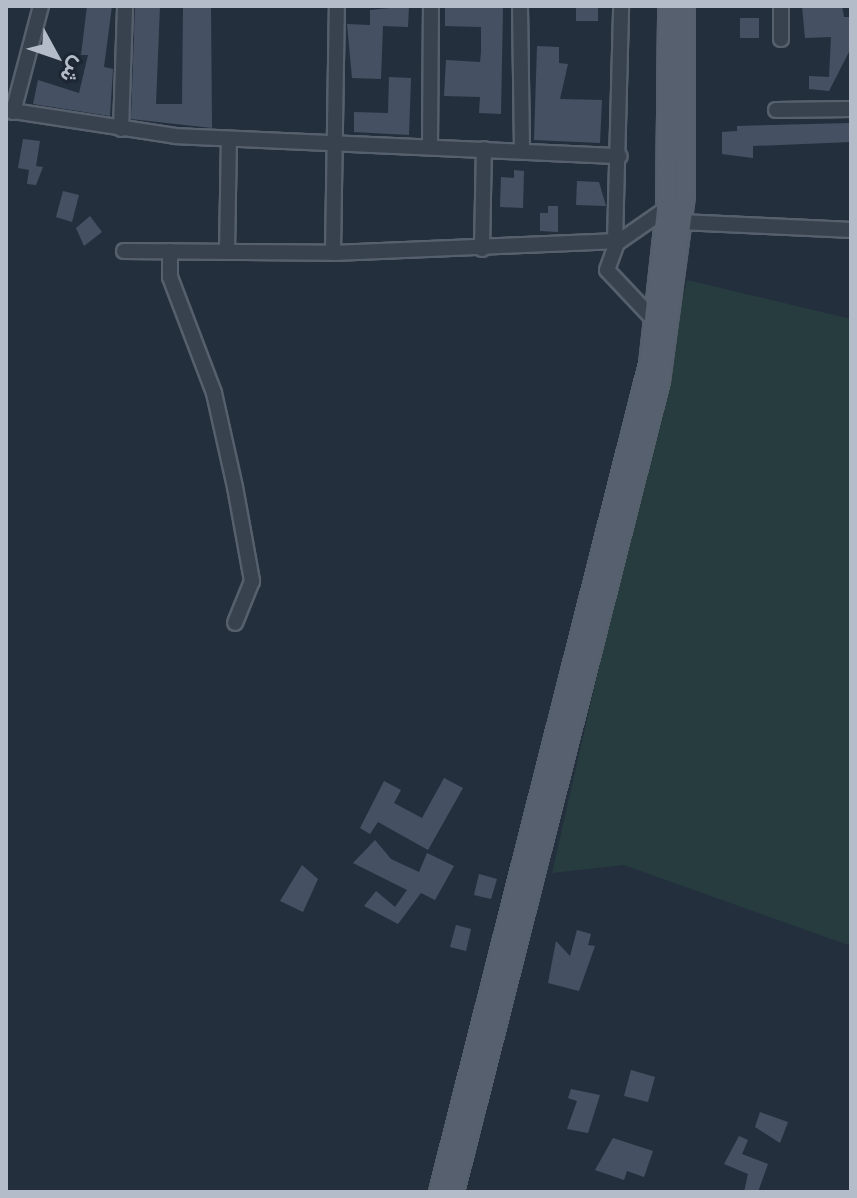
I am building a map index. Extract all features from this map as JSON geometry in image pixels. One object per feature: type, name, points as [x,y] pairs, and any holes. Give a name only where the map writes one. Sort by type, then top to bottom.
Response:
[{"type":"main road","points":[[439,1192],[655,321],[666,209],[668,6]]},
{"type":"main road","points":[[454,1192],[651,422],[682,222],[685,6]]},
{"type":"street","points":[[41,6],[9,111],[121,129],[229,139],[620,156]]},
{"type":"street","points":[[121,129],[125,6]]},
{"type":"street","points":[[333,253],[337,6]]},
{"type":"street","points":[[430,146],[431,6]]},
{"type":"street","points":[[520,6],[522,150]]},
{"type":"street","points":[[621,6],[617,241],[608,277],[655,321]]},
{"type":"street","points":[[781,6],[781,39]]},
{"type":"street","points":[[776,110],[851,109]]},
{"type":"street","points":[[227,252],[229,139]]},
{"type":"street","points":[[482,249],[484,149]]},
{"type":"street","points":[[124,251],[333,253],[617,241],[666,209]]},
{"type":"street","points":[[682,222],[851,230]]},
{"type":"street","points":[[170,251],[170,277],[214,393],[252,581],[235,623]]},
{"type":"green space","points":[[687,280],[851,319],[851,946],[624,865],[552,873]]},
{"type":"building","points":[[87,6],[112,6],[104,67],[113,69],[110,116],[33,104],[38,80],[79,93],[88,55],[81,55]]},
{"type":"building","points":[[135,6],[160,6],[156,104],[182,104],[183,6],[211,6],[212,128],[131,119]]},
{"type":"building","points":[[409,6],[408,27],[383,26],[381,79],[352,78],[347,24],[370,25],[370,10]]},
{"type":"building","points":[[576,6],[598,6],[598,21],[576,21]]},
{"type":"building","points":[[802,6],[842,6],[844,17],[851,17],[851,48],[829,91],[809,89],[809,76],[829,77],[831,37],[805,38]]},
{"type":"building","points":[[445,8],[503,8],[501,114],[479,113],[480,97],[444,96],[446,60],[480,62],[481,52],[481,27],[445,26]]},
{"type":"building","points":[[740,18],[759,18],[759,38],[740,38]]},
{"type":"building","points":[[537,46],[559,47],[559,63],[568,64],[560,99],[602,100],[600,143],[534,140]]},
{"type":"building","points":[[389,77],[411,78],[409,135],[354,132],[354,112],[388,113]]},
{"type":"building","points":[[851,123],[851,142],[753,146],[753,158],[722,154],[722,132],[737,131],[737,126]]},
{"type":"building","points":[[23,139],[40,141],[36,166],[43,167],[36,185],[27,184],[29,170],[18,168]]},
{"type":"building","points":[[514,170],[524,171],[523,208],[500,207],[501,177],[514,178]]},
{"type":"building","points":[[577,181],[599,182],[606,206],[576,205]]},
{"type":"building","points":[[63,191],[79,195],[72,222],[56,217]]},
{"type":"building","points":[[548,206],[558,206],[558,232],[540,231],[540,213],[548,213]]},
{"type":"building","points":[[90,216],[102,232],[84,246],[76,228]]},
{"type":"building","points":[[444,778],[463,788],[428,850],[378,822],[370,834],[360,828],[384,781],[401,790],[394,803],[422,818]]},
{"type":"building","points":[[375,840],[391,859],[419,872],[427,853],[454,866],[435,900],[421,893],[398,924],[364,906],[376,891],[395,907],[407,890],[353,863]]},
{"type":"building","points":[[302,865],[318,879],[303,912],[280,901]]},
{"type":"building","points":[[479,874],[497,879],[491,899],[474,895]]},
{"type":"building","points":[[456,925],[471,929],[466,951],[450,947]]},
{"type":"building","points":[[577,930],[591,934],[588,945],[595,946],[579,991],[548,983],[556,941],[570,956]]},
{"type":"building","points":[[631,1070],[655,1077],[648,1102],[624,1096]]},
{"type":"building","points":[[571,1089],[600,1095],[588,1133],[567,1129],[577,1101],[568,1098]]},
{"type":"building","points":[[760,1112],[788,1122],[780,1143],[755,1127]]},
{"type":"building","points":[[739,1136],[748,1140],[742,1154],[768,1164],[758,1192],[744,1192],[748,1174],[724,1164]]},
{"type":"building","points":[[613,1138],[653,1151],[644,1177],[627,1171],[624,1180],[595,1170]]}]
